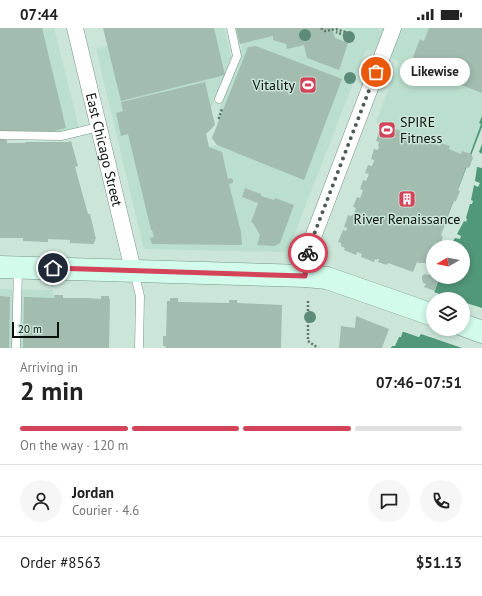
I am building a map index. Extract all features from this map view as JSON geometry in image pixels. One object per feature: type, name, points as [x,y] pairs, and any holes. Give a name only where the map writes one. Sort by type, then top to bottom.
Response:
[{"type":"main road","points":[[9,267],[133,270],[327,278],[426,312]]},
{"type":"main road","points":[[470,328],[482,332]]},
{"type":"street","name":"East Chicago Street","points":[[75,28],[133,270]]},
{"type":"street","points":[[305,276],[310,245],[393,28]]},
{"type":"lane","points":[[219,100],[237,56],[231,28]]},
{"type":"lane","points":[[0,135],[62,136],[99,127]]},
{"type":"lane","points":[[9,267],[16,348]]},
{"type":"lane","points":[[133,270],[140,296],[139,348]]},
{"type":"path","points":[[321,28],[324,31],[336,29],[345,32],[344,35],[336,32]]},
{"type":"path","points":[[308,301],[308,341],[318,348]]},
{"type":"shaded area","points":[[0,28],[54,28],[79,128],[61,132],[50,132]]},
{"type":"shaded area","points":[[180,28],[224,28],[231,56],[211,109],[215,125],[206,134],[209,147],[216,145],[212,138],[220,119],[216,118],[243,43],[236,45],[233,28],[482,28],[482,116],[479,123],[481,124],[470,157],[449,149],[450,146],[441,143],[440,146],[376,122],[399,61],[366,50],[290,246],[286,251],[146,249],[143,246],[96,49]]},
{"type":"shaded area","points":[[482,116],[482,348],[391,348],[392,346],[395,346],[403,331],[419,337],[426,316],[426,336],[470,336],[470,292],[434,292],[437,284],[470,284],[470,240],[439,240],[481,124],[479,123]]},
{"type":"shaded area","points":[[0,289],[53,290],[52,348],[0,348]]},
{"type":"pier","points":[[482,127],[482,144],[479,152],[482,154],[482,168],[477,167],[475,181],[480,183],[478,187],[474,185],[471,200],[473,201],[472,204],[470,204],[466,222],[464,221],[457,234],[461,236],[460,239],[455,238],[454,240],[439,240]]},
{"type":"pier","points":[[435,284],[437,284],[434,292],[433,292]]},
{"type":"pier","points":[[470,304],[482,308],[482,348],[462,348],[427,336],[470,336]]},
{"type":"pier","points":[[426,311],[426,336],[421,334],[419,337],[401,331],[403,329],[418,334]]},
{"type":"building","points":[[0,28],[42,28],[66,128],[50,132],[0,131]]},
{"type":"building","points":[[103,28],[214,28],[225,75],[121,101]]},
{"type":"building","points":[[236,28],[332,28],[335,38],[348,43],[339,70],[307,58],[304,45],[287,49],[286,44],[273,40],[273,36],[240,44]]},
{"type":"building","points":[[429,28],[482,28],[482,93],[410,65],[420,39],[424,41]]},
{"type":"building","points":[[256,46],[342,79],[304,180],[217,145],[212,138],[248,47]]},
{"type":"building","points":[[205,82],[215,125],[206,134],[209,147],[222,152],[228,179],[231,178],[233,180],[233,183],[229,184],[241,232],[242,245],[152,244],[150,238],[154,237],[128,134],[121,136],[116,113],[123,111],[121,102]]},
{"type":"building","name":"River Renaissance","points":[[385,125],[440,146],[441,143],[450,146],[449,149],[461,154],[462,151],[471,154],[473,158],[469,168],[466,167],[458,190],[460,191],[456,201],[453,202],[441,235],[443,237],[442,240],[426,240],[426,263],[417,262],[413,272],[388,263],[387,265],[378,262],[379,259],[375,259],[374,262],[361,257],[362,254],[357,252],[356,255],[344,250],[345,248],[338,242],[343,230],[346,231],[347,228],[344,227],[348,215],[351,216],[354,214],[356,208],[353,207],[357,197],[360,198],[362,194],[363,190],[360,189],[363,180],[366,181],[369,174],[365,173],[368,165],[372,166],[374,161],[371,159],[374,149],[378,150],[379,142],[376,141],[380,129],[384,130]]},
{"type":"building","points":[[0,136],[4,136],[4,140],[7,140],[7,143],[71,141],[78,166],[75,167],[88,214],[90,214],[96,239],[94,244],[70,243],[70,240],[48,239],[48,242],[23,241],[23,238],[0,238]]},
{"type":"building","points":[[245,188],[261,194],[261,196],[274,200],[275,198],[294,205],[280,243],[275,246],[257,245],[260,235],[251,222],[258,203],[242,197]]},
{"type":"building","points":[[426,274],[426,284],[423,283],[422,276]]},
{"type":"building","points":[[426,284],[437,284],[435,291],[424,287]]},
{"type":"building","points":[[54,295],[63,295],[63,298],[101,299],[101,296],[109,296],[109,348],[23,348],[24,297],[54,298]]},
{"type":"building","points":[[0,296],[10,297],[9,348],[0,348]]},
{"type":"building","points":[[170,298],[178,298],[178,302],[229,303],[229,300],[237,300],[237,303],[282,305],[281,348],[165,348],[166,346],[163,346],[163,336],[166,336],[167,301],[170,301]]},
{"type":"building","points":[[356,316],[389,329],[382,348],[339,348],[341,326],[355,328]]},
{"type":"way so far","points":[[308,253],[376,72]]},
{"type":"place","name":"Likewise","points":[[376,72]]},
{"type":"place","name":"Vitality","points":[[308,85]]},
{"type":"place","name":"SPIRE Fitness","points":[[387,130]]},
{"type":"place","name":"River Renaissance","points":[[407,199]]},
{"type":"route","points":[[53,268],[305,276],[308,253]]}]
